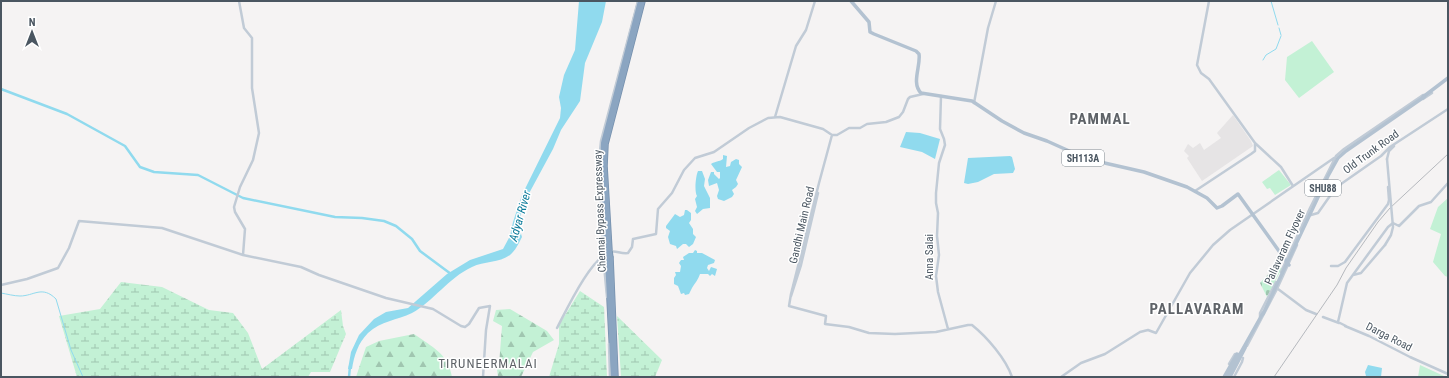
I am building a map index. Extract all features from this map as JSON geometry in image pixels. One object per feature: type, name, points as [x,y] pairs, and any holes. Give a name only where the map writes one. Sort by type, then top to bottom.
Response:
[{"type":"highway","name":"Chennai Bypass Expressway","points":[[612,377],[609,258],[603,158],[606,129],[639,1]]},
{"type":"highway","name":"Chennai Bypass Expressway","points":[[603,158],[643,1]]},
{"type":"highway","name":"Chennai Bypass Expressway","points":[[610,310],[616,377]]},
{"type":"main road","points":[[851,1],[869,22],[870,32],[916,50],[920,54],[917,95]]},
{"type":"main road","name":"SHU88","points":[[1432,93],[1448,79]]},
{"type":"main road","name":"SHU88","points":[[1424,96],[1448,79]]},
{"type":"main road","points":[[918,90],[924,94],[968,100],[974,103]]},
{"type":"main road","name":"Pallavaram Flyover","points":[[1262,315],[1335,160],[1348,148],[1424,96],[1432,93]]},
{"type":"main road","name":"SH113A","points":[[974,103],[1020,131],[1087,159],[1156,176],[1195,191]]},
{"type":"main road","points":[[1195,191],[1207,198],[1217,208],[1221,207],[1238,194],[1289,265]]},
{"type":"main road","name":"SHU88","points":[[1239,356],[1245,348],[1245,345],[1262,315]]},
{"type":"main road","name":"SHU88","points":[[1228,377],[1262,315]]},
{"type":"main road","points":[[1228,377],[1239,356]]},
{"type":"main road","points":[[1228,377],[1239,356]]},
{"type":"street","points":[[239,1],[244,28],[252,38],[252,88],[259,133],[253,160],[240,186],[234,206],[235,212],[245,229],[243,255]]},
{"type":"street","points":[[610,299],[603,255],[599,161],[601,141],[639,1]]},
{"type":"street","points":[[775,117],[796,46],[806,30],[815,1]]},
{"type":"street","points":[[974,103],[988,28],[996,1]]},
{"type":"street","points":[[1209,1],[1197,65],[1199,71],[1209,79],[1255,143],[1281,167],[1294,186]]},
{"type":"street","points":[[1245,348],[1289,265],[1311,215],[1338,161],[1352,148],[1432,93]]},
{"type":"street","points":[[557,328],[579,287],[603,255],[615,251],[621,254],[628,253],[632,247],[633,239],[656,234],[658,209],[672,193],[684,170],[696,158],[714,152],[749,128],[768,118],[785,117],[823,129],[832,135],[837,135],[849,128],[860,128],[867,124],[890,121],[899,117],[903,112],[908,99],[924,94]]},
{"type":"street","points":[[1061,377],[1081,363],[1105,354],[1140,332],[1148,330],[1156,333],[1193,268],[1225,234],[1334,158],[1344,149],[1423,95],[1424,96]]},
{"type":"street","name":"Anna Salai","points":[[942,96],[940,129],[945,146],[939,164],[936,193],[939,255],[936,276],[938,292],[948,329]]},
{"type":"street","points":[[1351,277],[1361,273],[1385,245],[1389,238],[1392,227],[1388,159],[1389,151],[1405,138],[1448,109]]},
{"type":"street","name":"Gandhi Main Road","points":[[832,135],[789,306],[826,316],[825,324],[849,327],[869,333],[916,334],[948,329]]},
{"type":"street","name":"Old Trunk Road","points":[[1311,215],[1318,213],[1335,189],[1386,153],[1390,147],[1405,138]]},
{"type":"street","points":[[1255,143],[1256,149]]},
{"type":"street","points":[[1195,191],[1238,164],[1254,152],[1258,146],[1260,146]]},
{"type":"street","points":[[1331,266],[1338,266],[1345,262],[1389,202],[1386,153]]},
{"type":"street","points":[[1334,158],[1338,161]]},
{"type":"street","points":[[1262,315],[1260,314],[1286,262],[1334,158]]},
{"type":"street","points":[[1346,326],[1338,322],[1345,288],[1351,277],[1388,227],[1393,223],[1399,226],[1419,206],[1430,202],[1448,183]]},
{"type":"street","points":[[1,285],[27,279],[58,268],[69,248],[79,221],[162,228],[243,255],[301,267],[319,275],[386,298],[424,306],[433,309],[457,324],[465,327],[469,324],[479,308],[490,306],[485,342],[483,377]]},
{"type":"street","points":[[1277,289],[1306,310],[1316,314]]},
{"type":"street","name":"Darga Road","points":[[1322,317],[1369,336],[1448,374]]},
{"type":"street","points":[[948,329],[968,325],[974,327],[1007,364],[1012,377]]},
{"type":"shaded area","points":[[1233,115],[1253,146],[1202,181],[1187,158],[1189,156],[1184,151],[1188,144],[1193,148],[1200,143],[1204,150],[1221,138],[1217,133]]},
{"type":"green space","points":[[1312,41],[1334,72],[1299,98],[1285,80],[1287,57]]},
{"type":"green space","points":[[1279,170],[1291,185],[1275,195],[1270,188],[1267,189],[1262,182]]},
{"type":"green space","points":[[1448,198],[1448,277],[1445,276],[1433,262],[1441,234],[1430,229],[1438,207]]},
{"type":"green space","points":[[1276,266],[1282,268],[1267,297],[1260,283]]},
{"type":"green space","points":[[121,282],[162,287],[209,310],[233,313],[248,333],[262,369],[341,310],[343,326],[346,334],[330,372],[311,372],[308,377],[77,377],[59,316],[100,309]]},
{"type":"green space","points":[[580,291],[604,307],[607,377],[549,377],[559,344],[559,325]]},
{"type":"green space","points":[[510,309],[547,331],[554,340],[533,352],[521,377],[498,377],[497,369],[499,365],[502,326],[493,321],[496,310]]},
{"type":"green space","points":[[617,316],[662,360],[655,377],[621,377]]},
{"type":"green space","points":[[414,334],[443,356],[450,369],[452,377],[356,377],[366,347],[379,341]]},
{"type":"green space","points":[[1420,365],[1446,377],[1418,377]]},
{"type":"water","points":[[579,1],[606,1],[602,22],[585,63],[580,101],[561,130],[553,149],[526,199],[518,224],[522,237],[517,247],[506,258],[477,265],[463,272],[412,313],[384,323],[373,329],[359,345],[352,369],[348,369],[351,352],[359,335],[374,319],[386,312],[408,308],[447,274],[470,260],[503,249],[510,236],[522,195],[560,118],[561,108],[559,97],[564,75],[575,50]]},
{"type":"water","points":[[906,132],[920,133],[940,139],[935,159],[922,152],[900,147]]},
{"type":"water","points":[[723,155],[727,156],[726,167],[730,166],[731,162],[736,159],[739,160],[739,164],[742,167],[736,180],[738,184],[732,190],[734,194],[732,197],[724,201],[718,199],[717,196],[719,190],[717,183],[709,186],[708,180],[711,172],[714,172],[719,179],[720,178],[720,172],[717,172],[711,164],[723,159]]},
{"type":"water","points":[[1012,157],[1015,169],[1013,173],[994,174],[978,182],[968,184],[964,183],[968,158]]},
{"type":"water","points":[[698,171],[702,171],[705,179],[704,186],[710,198],[710,208],[703,209],[697,214],[695,211],[697,207],[695,199],[697,196],[695,187]]},
{"type":"water","points":[[685,210],[691,213],[691,220],[689,223],[693,229],[693,234],[696,237],[693,244],[689,247],[686,244],[683,244],[677,249],[676,246],[670,244],[668,237],[670,231],[666,228],[666,226],[675,214],[680,217],[684,215]]},
{"type":"water","points":[[695,250],[697,253],[702,253],[715,260],[714,263],[708,265],[707,268],[709,271],[711,267],[717,269],[715,276],[712,274],[710,276],[708,274],[700,274],[689,294],[681,294],[678,286],[674,284],[674,278],[676,275],[675,272],[680,272],[681,266],[679,263],[681,260],[684,260],[683,257],[689,253],[693,253]]},
{"type":"water","points":[[1368,365],[1382,368],[1381,377],[1366,376],[1365,372]]},
{"type":"waterway","points":[[1271,1],[1278,25]]},
{"type":"waterway","points":[[1279,28],[1281,35]]},
{"type":"waterway","points":[[1263,60],[1266,55],[1276,49],[1281,36]]},
{"type":"waterway","points":[[1,89],[67,114],[125,146],[140,167],[154,172],[198,175],[243,198],[335,217],[362,218],[384,221],[396,226],[412,239],[420,251],[451,274]]},
{"type":"waterway","points":[[1,293],[25,296],[42,292],[51,295],[56,299],[71,350],[83,377]]},
{"type":"waterway","name":"Adyar River","points":[[349,377],[350,366]]},
{"type":"railway","points":[[1274,377],[1378,222],[1390,208],[1448,154]]},
{"type":"district","name":"PAMMAL","points":[[1100,119]]},
{"type":"district","name":"PALLAVARAM","points":[[1197,309]]},
{"type":"district","name":"TIRUNEERMALAI","points":[[488,363]]}]
